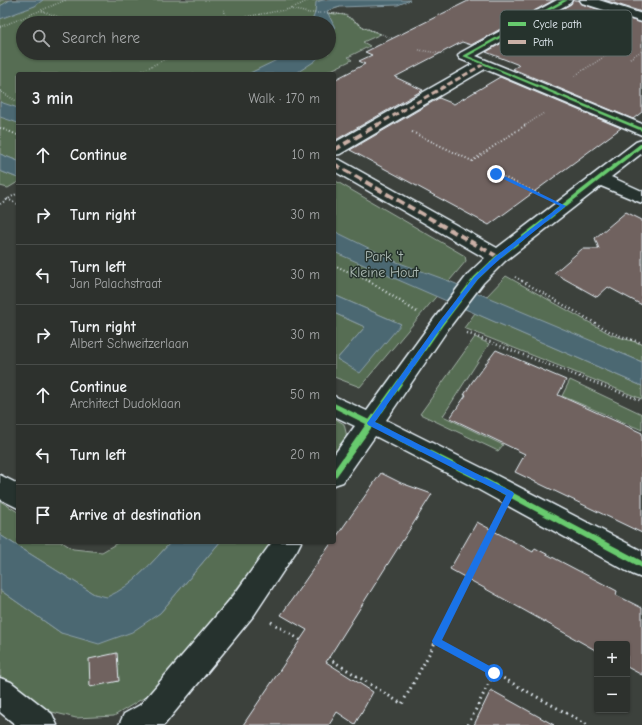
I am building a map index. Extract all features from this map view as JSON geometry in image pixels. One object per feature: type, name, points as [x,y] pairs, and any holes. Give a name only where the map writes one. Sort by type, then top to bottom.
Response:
[{"type":"street","points":[[548,10],[566,0]]},
{"type":"street","points":[[586,0],[617,10]]},
{"type":"street","points":[[632,15],[642,18]]},
{"type":"street","points":[[500,37],[465,56],[642,130]]},
{"type":"street","points":[[336,149],[484,64]]},
{"type":"street","points":[[336,472],[447,316],[476,278],[498,257],[642,145]]},
{"type":"street","points":[[336,165],[498,257]]},
{"type":"street","points":[[598,178],[642,198]]},
{"type":"street","points":[[336,406],[510,494],[642,565]]},
{"type":"street","points":[[0,486],[16,497]]},
{"type":"street","points":[[135,725],[152,716],[244,605],[287,544]]},
{"type":"street","points":[[0,693],[41,725]]},
{"type":"path","points":[[28,16],[66,0]]},
{"type":"path","points":[[266,16],[276,15],[310,0]]},
{"type":"path","points":[[271,6],[276,15]]},
{"type":"path","points":[[290,9],[309,13],[332,13],[345,15],[365,28],[392,38]]},
{"type":"path","points":[[224,10],[226,16]]},
{"type":"path","points":[[41,11],[55,16]]},
{"type":"path","points":[[0,27],[16,21]]},
{"type":"path","points":[[630,58],[642,51]]},
{"type":"path","points":[[550,91],[605,56]]},
{"type":"path","points":[[140,72],[163,60]]},
{"type":"path","points":[[0,91],[16,101]]},
{"type":"path","points":[[386,120],[472,161],[567,99]]},
{"type":"path","points":[[0,128],[16,134]]},
{"type":"path","points":[[496,174],[563,206]]},
{"type":"path","points":[[0,204],[16,195]]},
{"type":"path","points":[[7,199],[16,203]]},
{"type":"path","points":[[498,257],[518,280],[614,334],[642,343]]},
{"type":"path","points":[[336,266],[376,284],[420,313],[447,316],[494,343],[642,401]]},
{"type":"path","points":[[328,658],[402,704],[436,641],[510,494]]},
{"type":"path","points":[[436,641],[588,725]]},
{"type":"path","points":[[468,725],[494,673]]},
{"type":"green space","points":[[0,0],[323,0],[340,7],[327,11],[327,13],[345,15],[365,28],[381,34],[363,42],[370,46],[348,57],[352,60],[327,72],[16,72],[16,160],[0,154]]},
{"type":"green space","points":[[0,171],[16,177],[16,183],[8,188],[0,186]]},
{"type":"green space","name":"Park 't Kleine Hout","points":[[336,181],[465,256],[466,261],[360,387],[336,378],[336,314],[365,327],[337,359],[350,366],[401,324],[336,296]]},
{"type":"green space","points":[[506,276],[612,335],[642,344],[642,362],[485,298]]},
{"type":"green space","points":[[475,313],[642,386],[642,399],[464,328]]},
{"type":"green space","points":[[475,337],[489,344],[443,416],[503,445],[498,451],[420,414]]},
{"type":"green space","points":[[570,380],[642,414],[642,430],[562,396]]},
{"type":"green space","points":[[336,419],[344,424],[348,441],[336,457]]},
{"type":"green space","points":[[0,501],[16,511],[16,544],[65,544],[73,549],[102,552],[116,544],[169,544],[134,580],[107,598],[94,594],[0,535]]},
{"type":"green space","points":[[218,544],[270,544],[163,686],[114,716],[76,718],[40,709],[0,677],[0,590],[61,633],[160,613]]},
{"type":"water","points":[[10,0],[43,0],[35,6],[0,19],[0,6]]},
{"type":"water","points":[[323,0],[410,0],[398,5],[340,7],[327,11],[329,16],[314,16],[316,2]]},
{"type":"water","points":[[277,60],[316,60],[298,72],[252,72]]},
{"type":"water","points":[[0,102],[16,107],[16,122],[0,117]]},
{"type":"water","points":[[0,154],[16,160],[16,177],[0,171]]},
{"type":"water","points":[[336,232],[397,262],[449,281],[642,362],[642,386],[336,253]]},
{"type":"water","points":[[336,296],[401,324],[360,373],[337,359],[365,327],[336,314]]},
{"type":"water","points":[[0,535],[94,594],[107,597],[134,580],[169,544],[218,544],[160,613],[132,632],[99,644],[61,633],[0,590]]},
{"type":"building","points":[[470,0],[554,0],[536,10],[500,10],[500,29],[471,45],[462,42],[395,77],[423,90],[336,140],[336,79],[365,64],[359,61],[372,55],[365,52]]},
{"type":"building","points":[[573,0],[579,0],[582,4],[601,10],[560,10],[571,4]]},
{"type":"building","points":[[604,0],[642,0],[642,12]]},
{"type":"building","points":[[632,20],[642,23],[642,112],[633,119],[513,69],[519,65],[486,52],[500,44],[500,56],[632,56]]},
{"type":"building","points":[[500,77],[621,128],[489,225],[350,150],[439,98],[454,104]]},
{"type":"building","points":[[626,212],[642,220],[642,305],[608,287],[597,297],[554,273],[582,249],[599,249],[595,238]]},
{"type":"building","points":[[496,350],[566,380],[558,395],[642,433],[642,533],[515,472],[525,454],[450,418],[466,395],[464,395],[472,382]]},
{"type":"building","points":[[381,473],[401,483],[432,494],[326,662],[373,692],[355,724],[337,712],[329,725],[243,725],[307,630],[281,615],[331,544],[336,544],[336,537]]},
{"type":"building","points":[[477,522],[533,552],[535,548],[617,591],[616,595],[642,608],[642,675],[630,669],[630,641],[594,641],[594,649],[450,569]]},
{"type":"building","points":[[117,653],[119,681],[90,687],[89,659]]},
{"type":"building","points":[[491,690],[554,725],[474,725]]},
{"type":"marked path","points":[[336,149],[484,64]]},
{"type":"marked path","points":[[336,165],[498,257]]},
{"type":"cycle path","points":[[548,10],[566,0]]},
{"type":"cycle path","points":[[500,37],[465,56],[642,130]]},
{"type":"cycle path","points":[[336,472],[441,324],[476,278],[498,257],[642,145]]},
{"type":"cycle path","points":[[336,406],[481,479],[642,565]]},
{"type":"route","points":[[494,673],[436,641],[510,494],[371,423],[441,324],[476,278],[498,257],[563,206],[496,174]]}]
